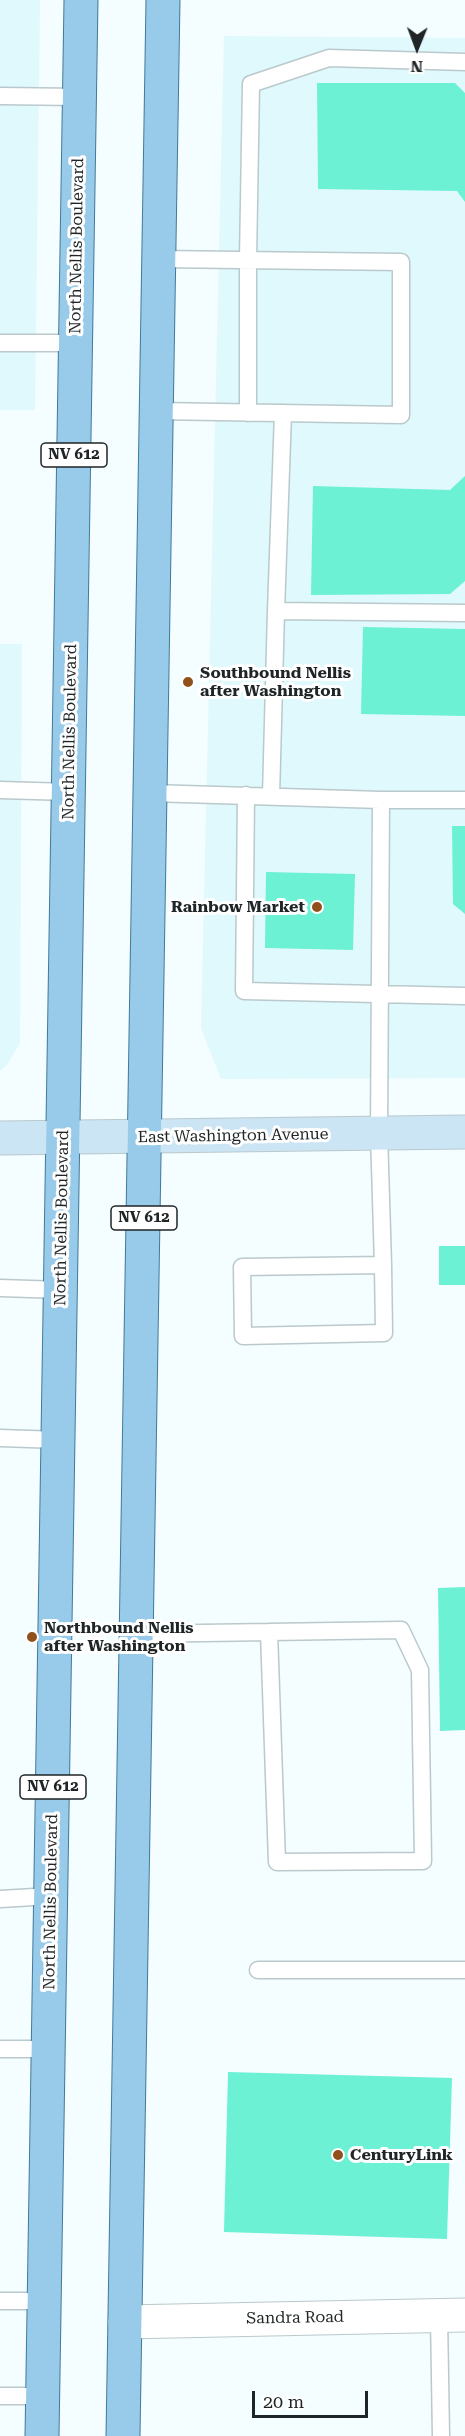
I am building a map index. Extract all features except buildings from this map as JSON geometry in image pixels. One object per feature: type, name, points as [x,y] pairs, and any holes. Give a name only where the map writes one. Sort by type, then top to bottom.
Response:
[{"type":"main road","name":"North Nellis Boulevard","points":[[42,2436],[81,0]]},
{"type":"main road","name":"NV 612","points":[[123,2436],[163,0]]},
{"type":"main road","name":"East Washington Avenue","points":[[0,1138],[146,1138],[465,1132]]},
{"type":"street","name":"Sandra Road","points":[[125,2322],[452,2315]]},
{"type":"lane","points":[[248,413],[251,84],[329,58],[465,62]]},
{"type":"lane","points":[[0,96],[80,97]]},
{"type":"lane","points":[[157,411],[401,415],[401,262],[159,259]]},
{"type":"lane","points":[[0,343],[76,343]]},
{"type":"lane","points":[[271,796],[283,413]]},
{"type":"lane","points":[[276,611],[465,613]]},
{"type":"lane","points":[[0,789],[69,792]]},
{"type":"lane","points":[[150,793],[381,800],[465,800]]},
{"type":"lane","points":[[246,795],[244,991],[465,996]]},
{"type":"lane","points":[[381,800],[379,1133],[383,1265],[384,1333],[243,1336],[242,1267],[383,1265]]},
{"type":"lane","points":[[0,1288],[61,1290]]},
{"type":"lane","points":[[0,1438],[59,1440]]},
{"type":"lane","points":[[137,1634],[269,1632],[401,1630],[420,1670],[423,1860],[277,1862],[269,1632]]},
{"type":"lane","points":[[0,1899],[51,1896]]},
{"type":"lane","points":[[258,1970],[465,1970]]},
{"type":"lane","points":[[0,2049],[49,2049]]},
{"type":"lane","points":[[0,2301],[44,2301]]},
{"type":"lane","points":[[441,2436],[452,2315]]},
{"type":"lane","points":[[0,2396],[42,2396]]},
{"type":"shaded area","points":[[0,0],[40,0],[35,410],[0,410]]},
{"type":"shaded area","points":[[224,36],[465,38],[465,1078],[221,1079],[201,1028]]},
{"type":"shaded area","points":[[0,644],[22,644],[20,1043],[6,1066],[0,1071]]},
{"type":"place","name":"Southbound Nellis after Washington","points":[[188,682]]},
{"type":"place","name":"Rainbow Market","points":[[317,907]]},
{"type":"place","name":"Northbound Nellis after Washington","points":[[32,1637]]},
{"type":"place","name":"CenturyLink","points":[[338,2155]]}]
